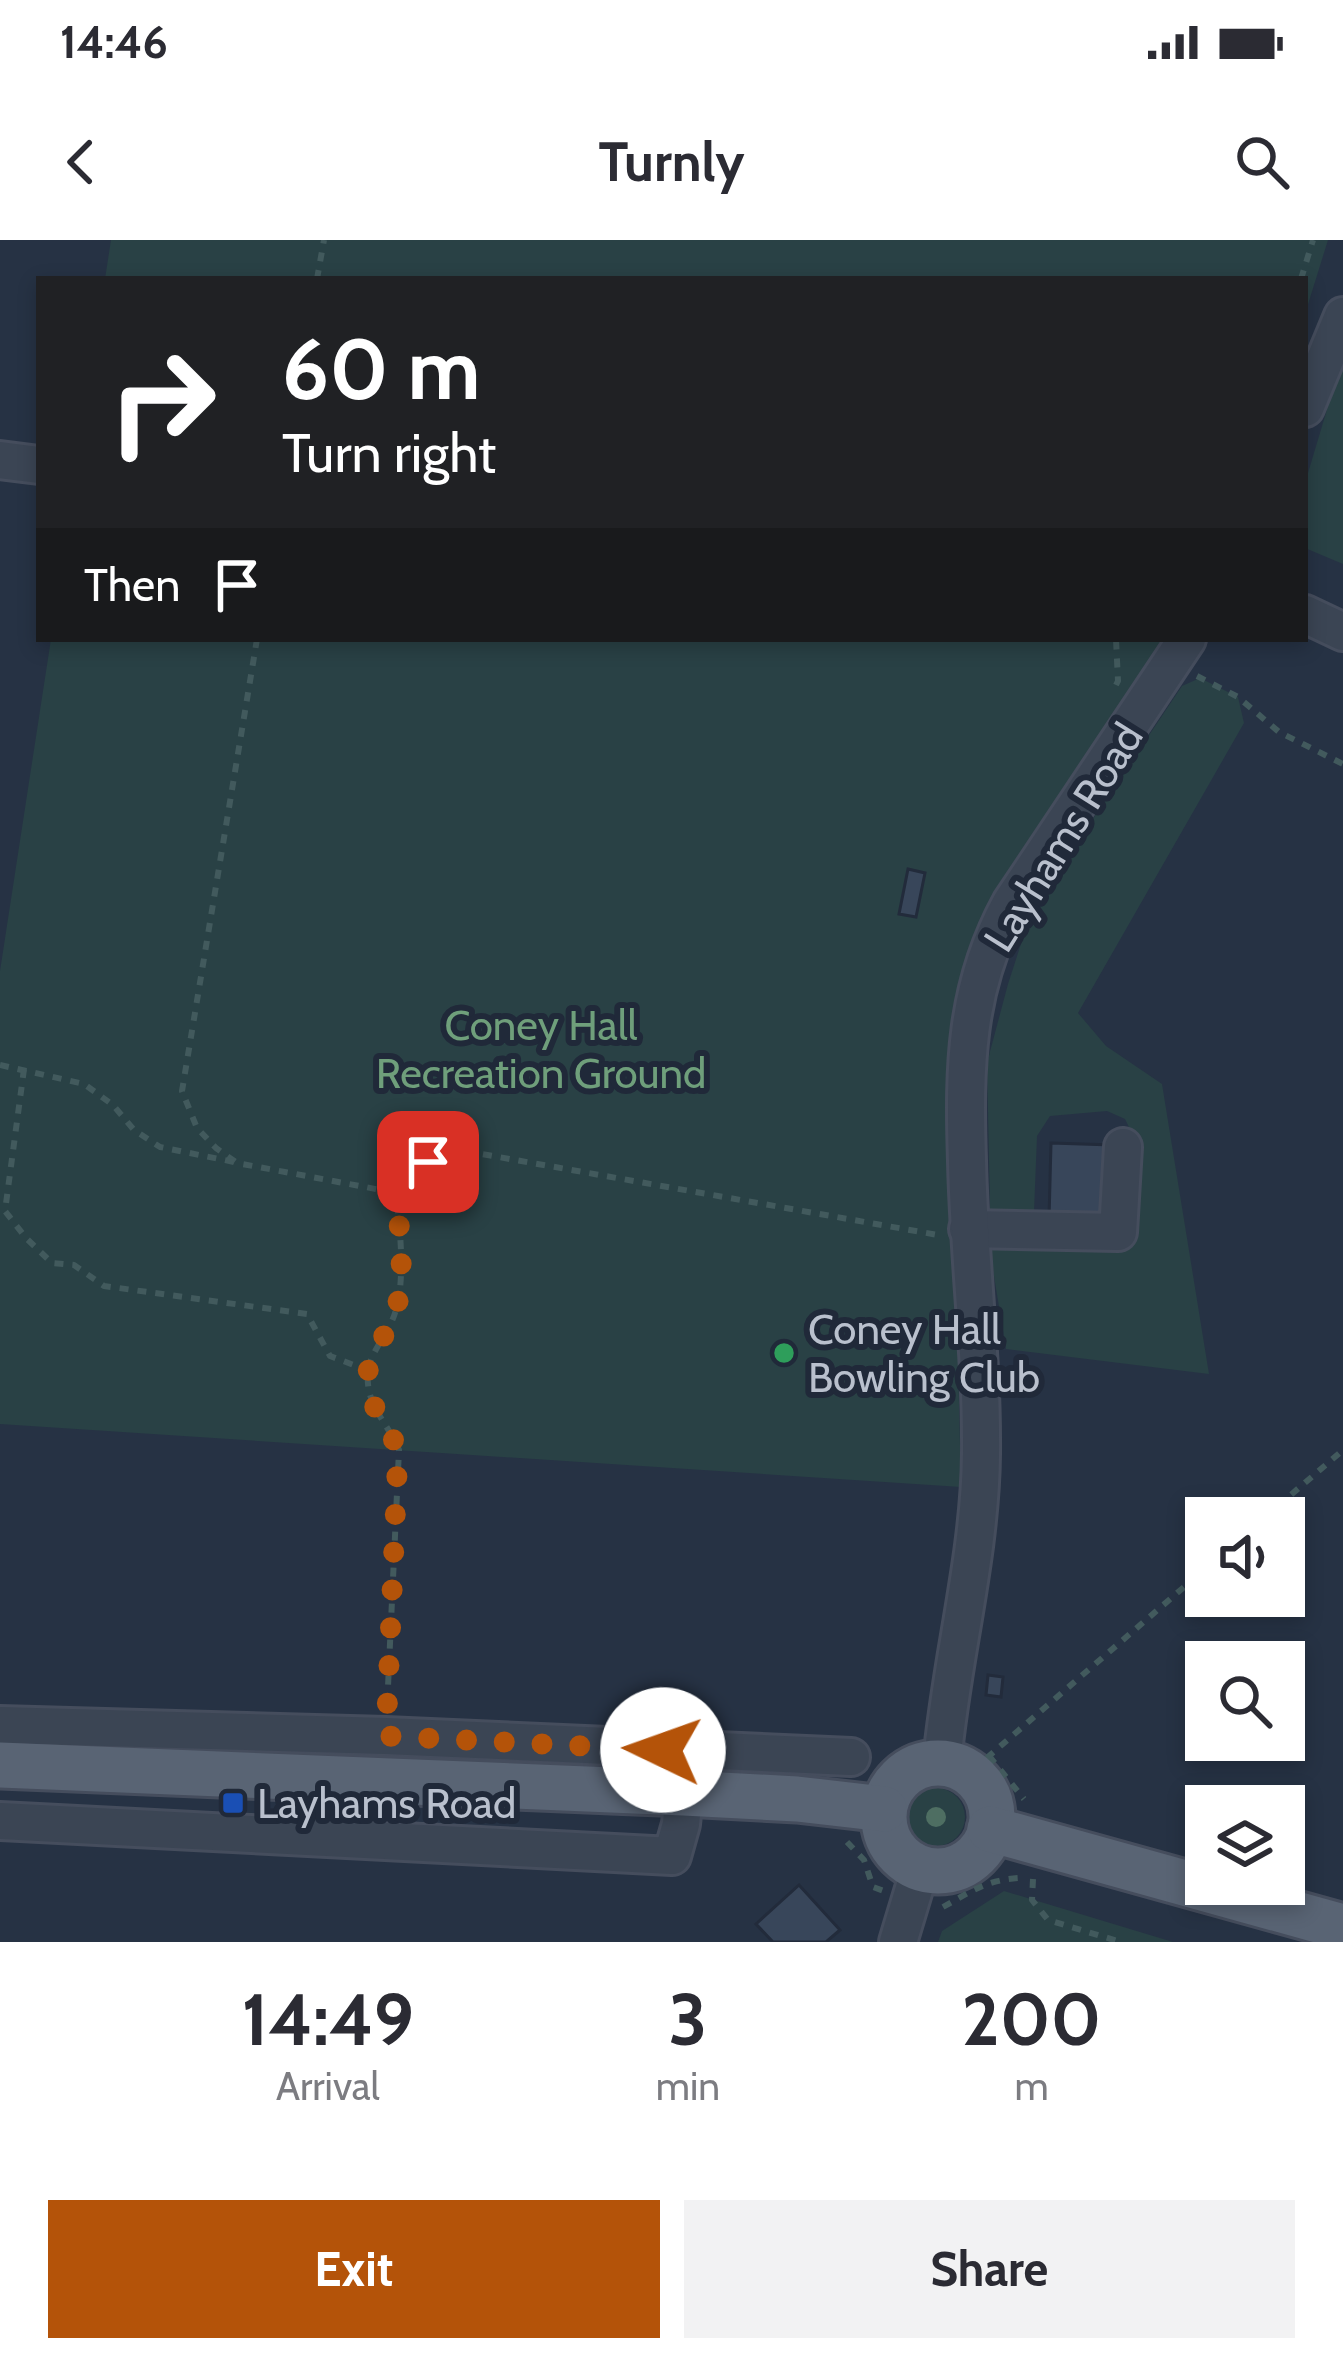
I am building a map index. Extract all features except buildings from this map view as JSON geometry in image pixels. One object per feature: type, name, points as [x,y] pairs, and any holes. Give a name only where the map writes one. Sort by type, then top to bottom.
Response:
[{"type":"main road","points":[[0,1765],[682,1808],[799,1778],[884,1809]]},
{"type":"main road","points":[[917,1767],[957,1769],[982,1787],[992,1818],[982,1850],[970,1862],[938,1872],[920,1869],[891,1846],[884,1809],[890,1791],[917,1767]]},
{"type":"main road","points":[[990,1828],[1343,1927]]},
{"type":"street","points":[[1308,401],[1343,316]]},
{"type":"street","points":[[0,460],[36,465]]},
{"type":"street","points":[[1308,615],[1343,632]]},
{"type":"street","name":"Layhams Road","points":[[957,1769],[951,1680],[973,1553],[981,1457],[976,1326],[953,1232],[975,992],[990,945],[1024,883],[1180,651]]},
{"type":"street","points":[[953,1232],[1118,1232],[1123,1147]]},
{"type":"street","points":[[0,1725],[386,1736],[799,1778],[850,1757]]},
{"type":"street","points":[[0,1822],[671,1856],[682,1808]]},
{"type":"street","points":[[898,1942],[920,1869]]},
{"type":"path","points":[[318,276],[324,240]]},
{"type":"path","points":[[1302,276],[1313,240]]},
{"type":"path","points":[[237,1163],[197,1128],[182,1090],[257,642]]},
{"type":"path","points":[[1180,651],[1279,732],[1343,764]]},
{"type":"path","points":[[0,1065],[84,1084],[160,1147],[381,1190],[396,1201],[402,1235],[397,1310],[367,1370],[372,1406],[391,1431],[398,1450],[386,1736]]},
{"type":"path","points":[[24,1069],[5,1211],[52,1263],[74,1265],[104,1286],[307,1314],[330,1356],[367,1370]]},
{"type":"path","points":[[396,1201],[428,1162],[459,1150],[953,1232]]},
{"type":"path","points":[[1288,1497],[1343,1450]]},
{"type":"path","points":[[957,1769],[989,1756],[1185,1586]]},
{"type":"path","points":[[944,1907],[971,1889],[1000,1879],[1033,1876],[1032,1900],[1048,1920],[1121,1942]]},
{"type":"green space","points":[[111,240],[1328,240],[1308,304],[1308,276],[105,276]]},
{"type":"green space","points":[[1343,356],[1343,564],[1308,549],[1308,473]]},
{"type":"green space","name":"Coney Hall Recreation Ground","points":[[51,642],[1162,642],[965,964],[951,1064],[961,1487],[0,1424],[0,971]]},
{"type":"green space","points":[[1200,678],[1238,697],[1244,723],[1078,1013],[1106,1046],[1162,1084],[1209,1374],[1006,1349],[990,1252],[1000,1241],[1114,1247],[1132,1133],[1125,1119],[1107,1111],[1050,1116],[1037,1136],[1034,1211],[990,1209],[987,1063],[1008,984],[1032,910],[1182,686]]},
{"type":"green space","points":[[936,1788],[956,1797],[965,1817],[956,1837],[936,1846],[916,1837],[907,1817],[916,1797]]},
{"type":"green space","points":[[1004,1891],[1173,1942],[938,1942],[942,1931]]},
{"type":"place","name":"Coney Hall Bowling Club","points":[[784,1353]]},
{"type":"place","name":"Layhams Road","points":[[233,1803]]},
{"type":"route","points":[[428,1162],[396,1201],[402,1235],[397,1310],[367,1370],[372,1406],[391,1431],[398,1450],[386,1736],[663,1750]]}]
